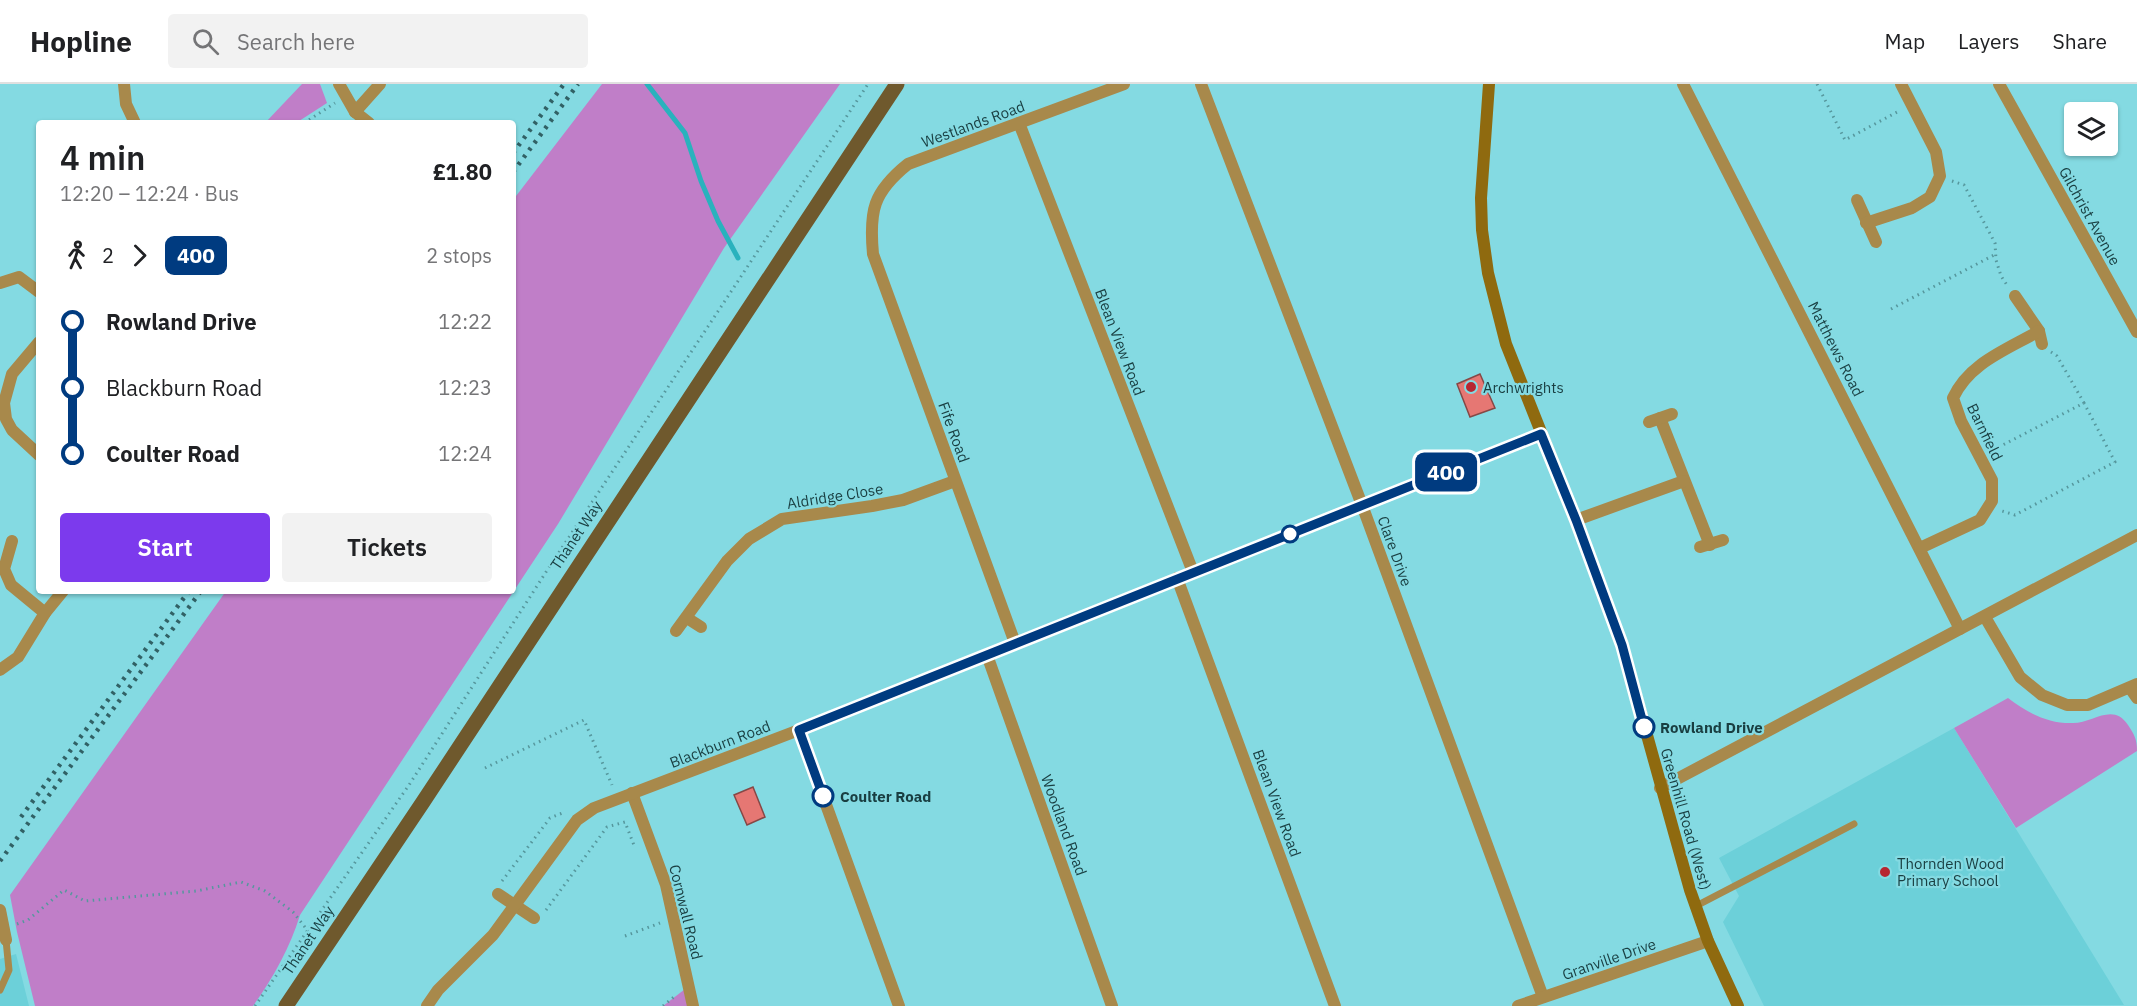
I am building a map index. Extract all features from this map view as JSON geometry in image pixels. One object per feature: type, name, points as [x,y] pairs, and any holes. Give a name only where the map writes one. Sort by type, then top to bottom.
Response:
[{"type":"main road","name":"Thanet Way","points":[[286,1006],[897,84]]},
{"type":"street","points":[[124,84],[126,104],[134,120]]},
{"type":"street","points":[[339,84],[355,112],[365,120]]},
{"type":"street","points":[[355,112],[380,84]]},
{"type":"street","name":"Westlands Road","points":[[871,230],[875,202],[891,178],[908,164],[1124,84]]},
{"type":"street","name":"Clare Drive","points":[[1201,84],[1362,505],[1543,997]]},
{"type":"street","name":"Greenhill Road (West)","points":[[1489,84],[1481,198],[1482,230],[1488,273],[1506,344],[1576,520],[1622,645],[1660,788],[1696,906],[1708,941],[1738,1006]]},
{"type":"street","name":"Matthews Road","points":[[1683,84],[1960,629]]},
{"type":"street","points":[[1866,223],[1912,208],[1930,197],[1941,176],[1936,152],[1901,84]]},
{"type":"street","name":"Gilchrist Avenue","points":[[2000,84],[2137,332]]},
{"type":"street","name":"Blean View Road","points":[[1018,123],[1193,572]]},
{"type":"street","points":[[1857,200],[1876,242]]},
{"type":"street","name":"Fife Road","points":[[871,230],[873,254],[1015,643]]},
{"type":"street","points":[[0,283],[19,277],[36,289]]},
{"type":"street","points":[[2015,296],[2039,331],[2042,344]]},
{"type":"street","name":"Barnfield","points":[[1988,507],[1992,501],[1992,480],[1960,421],[1953,398],[1960,383],[1975,368],[2039,331]]},
{"type":"street","points":[[36,346],[12,374],[4,403],[6,419],[12,430],[36,452]]},
{"type":"street","points":[[1672,414],[1655,420],[1684,481],[1705,546],[1723,540]]},
{"type":"street","name":"Blackburn Road","points":[[427,1006],[438,990],[493,935],[577,820],[594,808],[799,730],[1541,434]]},
{"type":"street","name":"Aldridge Close","points":[[676,631],[728,561],[742,546],[749,539],[782,519],[903,500],[955,481]]},
{"type":"street","points":[[1576,520],[1684,481]]},
{"type":"street","points":[[1920,548],[1980,520],[1988,507]]},
{"type":"street","points":[[1660,788],[2137,535]]},
{"type":"street","points":[[12,541],[4,568],[11,585],[45,613]]},
{"type":"street","name":"Blean View Road","points":[[1178,578],[1335,1006]]},
{"type":"street","points":[[0,670],[18,657],[45,613],[61,594]]},
{"type":"street","points":[[1985,617],[2020,677],[2042,696],[2067,705],[2088,705],[2135,690]]},
{"type":"street","points":[[687,618],[701,627]]},
{"type":"street","name":"Woodland Road","points":[[987,655],[1113,1006]]},
{"type":"street","points":[[799,730],[899,1006]]},
{"type":"street","name":"Cornwall Road","points":[[632,793],[666,885],[693,1006]]},
{"type":"street","points":[[498,894],[516,906],[538,915]]},
{"type":"street","points":[[0,910],[3,938]]},
{"type":"street","name":"Granville Drive","points":[[1518,1006],[1708,941]]},
{"type":"lane","points":[[1696,906],[1854,825]]},
{"type":"lane","points":[[0,990],[9,970],[3,938]]},
{"type":"path","points":[[255,1006],[409,785],[546,572],[868,84]]},
{"type":"path","points":[[1817,84],[1845,140],[1911,105]]},
{"type":"path","points":[[309,120],[346,96]]},
{"type":"path","points":[[1941,176],[1964,185],[1995,243],[2001,276],[2015,296]]},
{"type":"path","points":[[1891,309],[1996,254]]},
{"type":"path","points":[[1988,507],[2015,515],[2115,462],[2057,356],[2042,344]]},
{"type":"path","points":[[1980,457],[2084,403]]},
{"type":"path","points":[[485,768],[584,720],[619,799]]},
{"type":"path","points":[[538,915],[606,827],[624,822],[638,855]]},
{"type":"path","points":[[3,938],[64,890],[85,901],[196,891],[241,882],[265,891],[293,912],[308,931]]},
{"type":"path","points":[[625,936],[675,919]]},
{"type":"shaded area","points":[[302,84],[320,84],[327,103],[301,120],[268,120]]},
{"type":"shaded area","points":[[602,84],[840,84],[724,248],[558,524],[516,588],[516,196]]},
{"type":"shaded area","points":[[224,594],[512,594],[300,915],[280,962],[253,1006],[35,1006],[10,895]]},
{"type":"shaded area","points":[[2008,698],[2030,712],[2064,723],[2080,722],[2102,715],[2116,715],[2122,718],[2132,731],[2137,751],[2016,828],[1954,728]]},
{"type":"shaded area","name":"Thornden Wood Primary School","points":[[1954,728],[2124,1005],[1764,1006],[1723,922],[1739,896],[1719,858]]},
{"type":"shaded area","points":[[16,954],[29,1006],[0,1006],[0,959]]},
{"type":"shaded area","points":[[689,986],[693,1006],[663,1006]]},
{"type":"building","points":[[1480,374],[1495,408],[1470,417],[1457,384]]},
{"type":"building","points":[[753,787],[765,817],[747,825],[734,795]]},
{"type":"waterway","points":[[647,84],[685,133],[701,181],[718,221],[738,258]]},
{"type":"railway","points":[[516,149],[564,84]]},
{"type":"railway","points":[[516,168],[578,84]]},
{"type":"railway","points":[[21,817],[187,594]]},
{"type":"railway","points":[[0,861],[199,594]]},
{"type":"bus line","name":"400","points":[[823,796],[799,730],[1541,434],[1576,520],[1622,645],[1644,727]]},
{"type":"place","name":"Archwrights","points":[[1471,387]]},
{"type":"place","name":"Rowland Drive","points":[[1644,727]]},
{"type":"place","name":"Coulter Road","points":[[823,796]]},
{"type":"place","name":"Thornden Wood Primary School","points":[[1885,872]]}]
